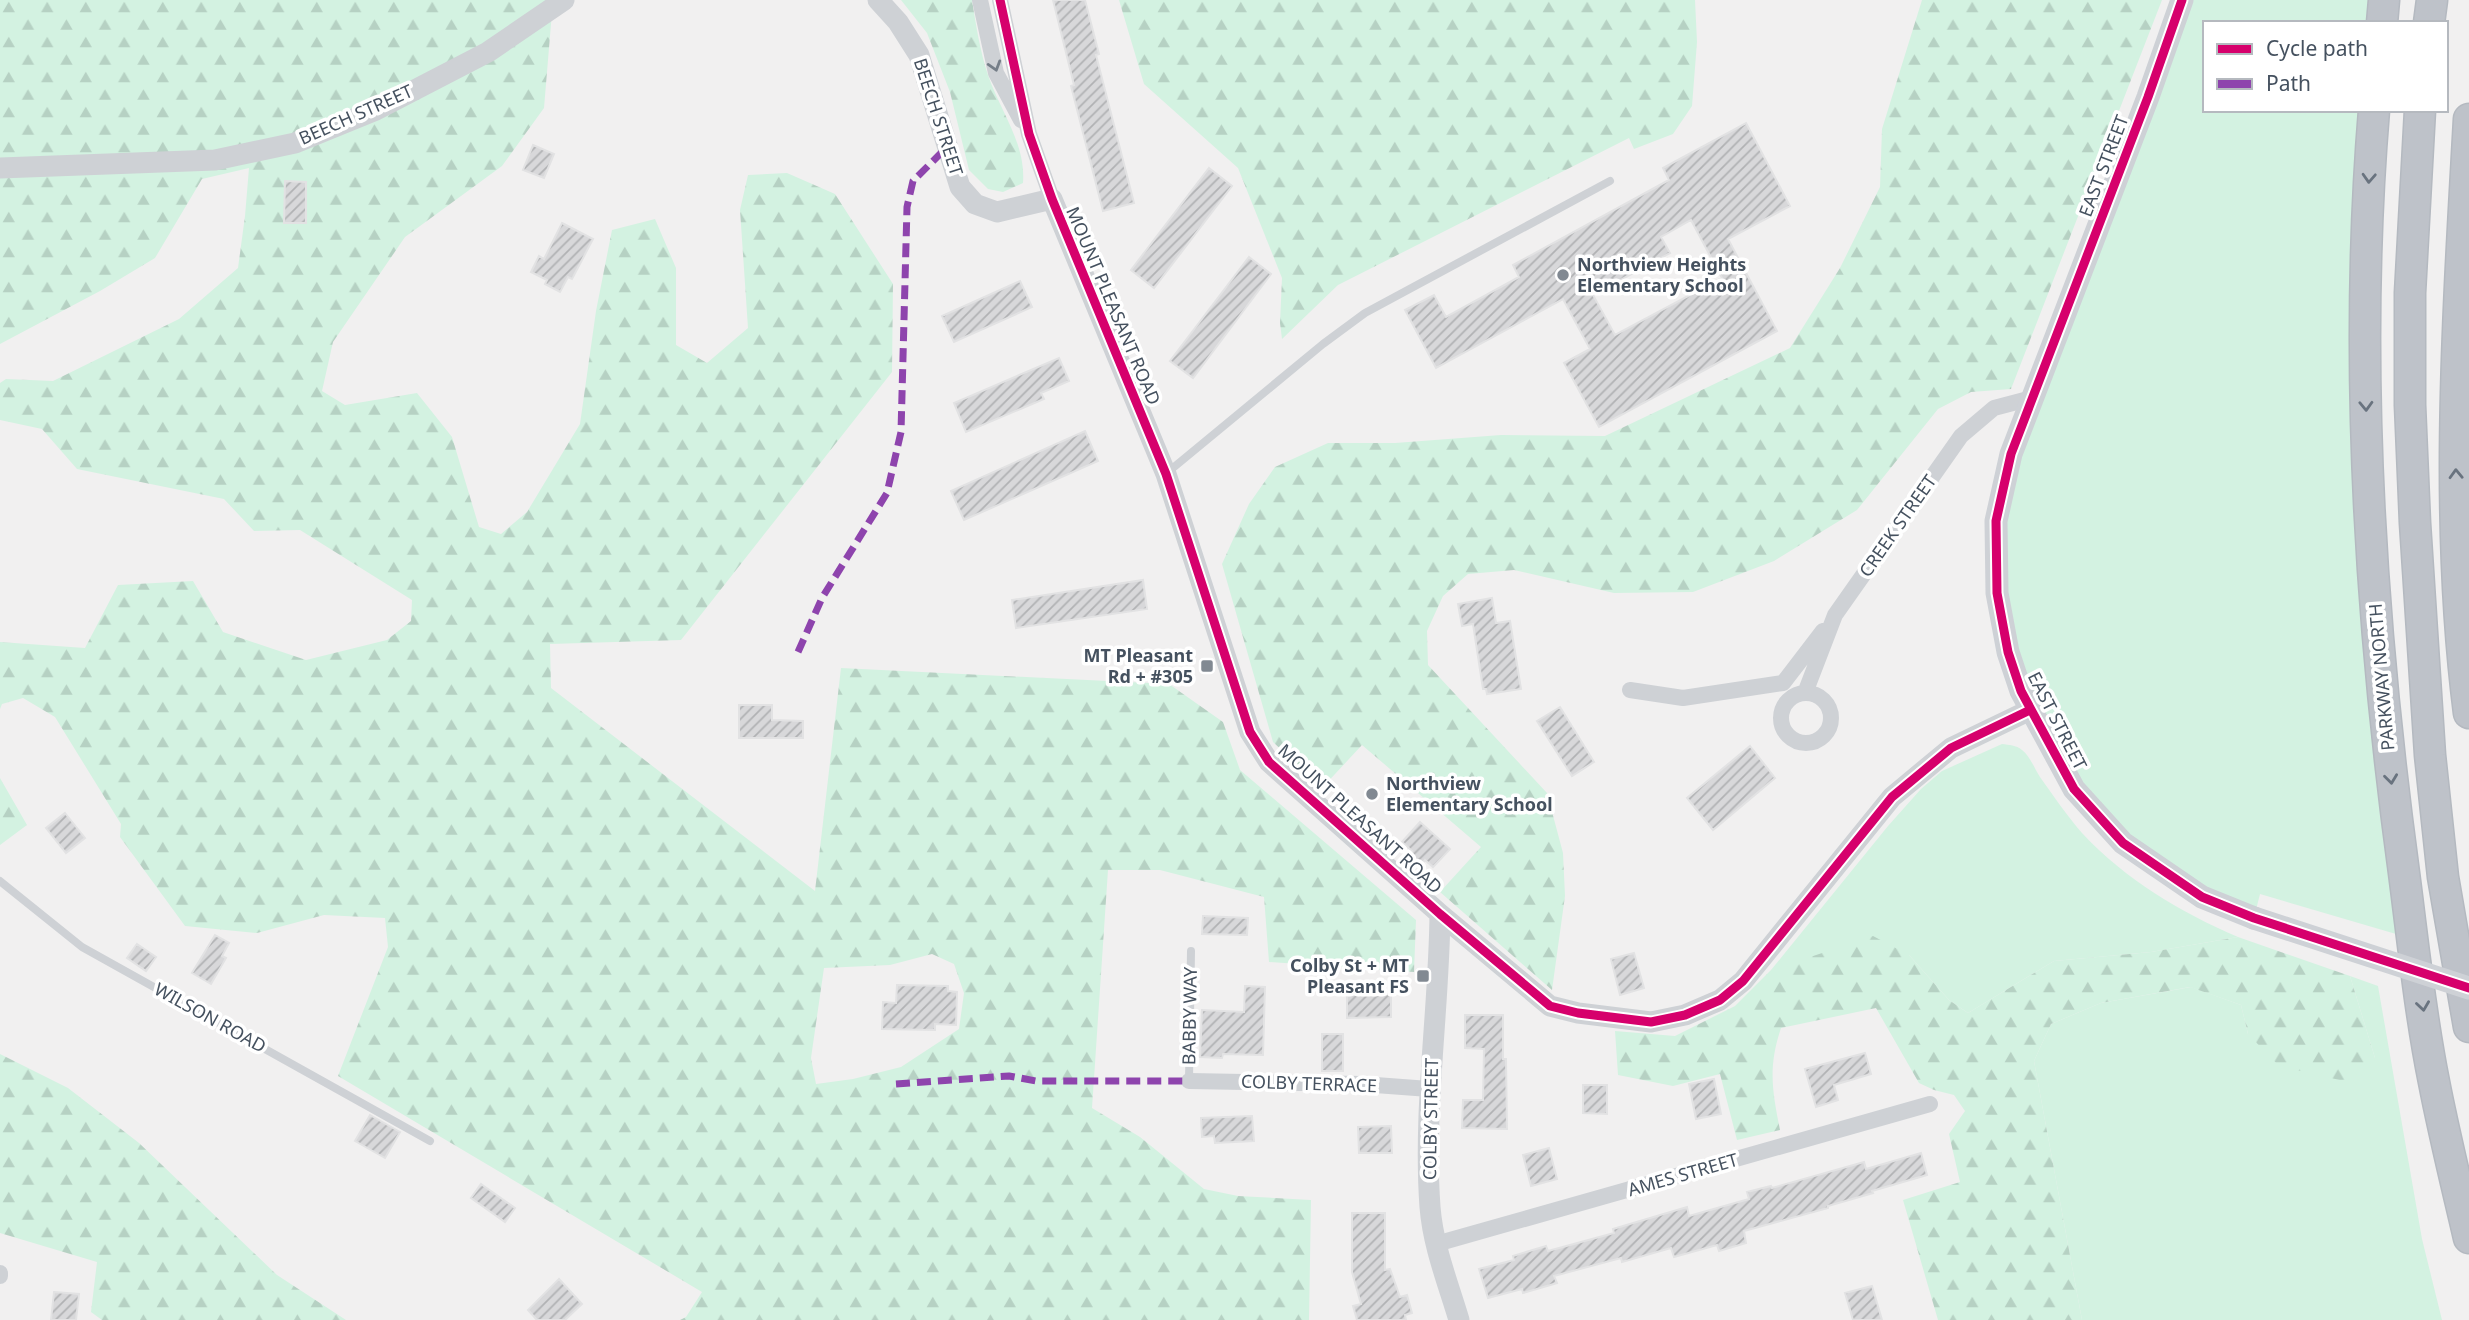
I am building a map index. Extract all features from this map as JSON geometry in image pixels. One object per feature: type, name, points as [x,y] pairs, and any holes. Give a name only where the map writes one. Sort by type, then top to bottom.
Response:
[{"type":"highway","points":[[2382,21],[2384,0]]},
{"type":"highway","points":[[2429,21],[2432,0]]},
{"type":"highway","name":"PARKWAY NORTH","points":[[2374,112],[2368,182],[2365,402],[2376,612],[2391,779],[2432,1068],[2469,1238]]},
{"type":"highway","points":[[2420,112],[2410,293],[2414,523],[2430,755],[2444,877],[2469,1027]]},
{"type":"highway","points":[[2469,119],[2459,293],[2455,430],[2460,646],[2469,713]]},
{"type":"main road","name":"EAST STREET","points":[[2182,0],[2148,97],[2011,454],[1996,521],[1997,593],[2008,652],[2030,710],[2074,789],[2123,843],[2202,897],[2254,918],[2469,988]]},
{"type":"street","name":"BEECH STREET","points":[[0,168],[215,160],[295,143],[376,110],[488,52],[564,0]]},
{"type":"street","name":"BEECH STREET","points":[[878,0],[898,22],[919,55],[960,187],[975,204],[997,212],[1052,199]]},
{"type":"street","name":"MOUNT PLEASANT ROAD","points":[[980,0],[996,74],[1029,134]]},
{"type":"street","name":"MOUNT PLEASANT ROAD","points":[[1000,0],[1029,134],[1052,199],[1166,474],[1250,732],[1269,761],[1440,914],[1550,1006],[1578,1013],[1651,1022],[1685,1015],[1720,1000],[1743,981],[1892,797],[1951,747],[2030,710]]},
{"type":"street","name":"CREEK STREET","points":[[1805,693],[1835,615],[1961,436],[1994,408],[2032,398]]},
{"type":"street","points":[[1630,690],[1683,698],[1783,683],[1835,615]]},
{"type":"street","name":"COLBY STREET","points":[[1440,914],[1429,1089],[1430,1208],[1436,1244],[1460,1320]]},
{"type":"street","name":"COLBY TERRACE","points":[[1189,1081],[1362,1084],[1429,1089]]},
{"type":"street","name":"AMES STREET","points":[[1436,1244],[1930,1104]]},
{"type":"lane","points":[[1166,474],[1322,344],[1365,313],[1610,181]]},
{"type":"lane","name":"WILSON ROAD","points":[[0,881],[82,947],[430,1141]]},
{"type":"lane","name":"BABBY WAY","points":[[1189,1081],[1191,951]]},
{"type":"green space","points":[[0,0],[553,0],[544,108],[502,166],[405,237],[333,342],[322,391],[345,405],[417,393],[452,437],[479,527],[501,534],[527,512],[580,424],[596,311],[612,230],[655,219],[676,268],[676,345],[707,363],[748,328],[740,210],[748,175],[787,173],[835,194],[893,284],[892,372],[681,640],[550,644],[551,688],[815,891],[841,668],[1169,684],[1223,722],[1240,770],[1416,920],[1414,972],[1269,962],[1264,897],[1160,870],[1108,870],[1092,1108],[1140,1137],[1204,1189],[1238,1196],[1311,1200],[1309,1320],[680,1320],[686,1317],[702,1292],[338,1076],[388,947],[385,918],[324,915],[257,933],[185,926],[120,837],[121,824],[55,717],[23,698],[2,704],[0,709],[0,642],[85,648],[118,585],[193,581],[223,632],[306,660],[387,640],[411,621],[412,600],[300,530],[254,531],[224,499],[77,469],[42,429],[0,420],[0,383],[6,379],[53,381],[179,319],[238,268],[249,168],[202,179],[155,258],[100,291],[0,344]],"holes":[[[932,954],[954,964],[964,993],[959,1029],[901,1067],[853,1079],[816,1084],[811,1058],[824,968],[890,965]]]},
{"type":"green space","points":[[901,0],[972,0],[980,47],[988,75],[1016,141],[1023,168],[1023,183],[1003,192],[988,189],[969,170],[950,92],[927,33]]},
{"type":"green space","points":[[1119,0],[1695,0],[1697,42],[1692,106],[1673,134],[1634,149],[1629,138],[1338,285],[1282,339],[1282,278],[1238,168],[1144,84]]},
{"type":"green space","points":[[1922,0],[2162,0],[2011,389],[1971,392],[1938,409],[1857,510],[1774,561],[1693,592],[1614,593],[1514,570],[1468,574],[1443,596],[1427,631],[1428,665],[1547,793],[1563,853],[1565,896],[1552,990],[1440,892],[1481,847],[1362,745],[1322,788],[1273,742],[1222,564],[1249,504],[1275,467],[1328,443],[1395,443],[1501,435],[1605,436],[1790,348],[1840,268],[1880,187],[1882,129]]},
{"type":"green space","points":[[2182,0],[2384,0],[2382,21],[2203,21],[2203,112],[2374,112],[2365,402],[2413,939],[2260,894],[2254,918],[2123,843],[2021,691],[1996,521]]},
{"type":"green space","points":[[2002,744],[2015,746],[2025,753],[2076,826],[2117,866],[2175,906],[2238,937],[2151,952],[2054,961],[1968,1013],[1949,1000],[1909,955],[1771,970],[1921,789],[1942,771]]},
{"type":"green space","points":[[0,778],[27,825],[0,845]]},
{"type":"green space","points":[[1873,936],[1909,955],[1949,1000],[1968,1013],[2054,961],[2151,952],[2238,937],[2350,976],[2375,1058],[2361,1085],[2279,1066],[2248,1034],[2241,1005],[2190,987],[2101,1003],[2051,1024],[2034,1061],[2082,1320],[1938,1320],[1903,1200],[1960,1182],[1949,1134],[1965,1111],[1954,1095],[1919,1083],[1876,1008],[1781,1028],[1773,1067],[1780,1130],[1737,1140],[1720,1074],[1673,1086],[1618,1075],[1615,1031],[1675,1036],[1735,1006],[1771,970]]},
{"type":"green space","points":[[2350,976],[2378,986],[2422,1239],[2442,1320],[2082,1320],[2034,1061],[2051,1024],[2101,1003],[2191,987],[2241,1005],[2248,1034],[2375,1058]]},
{"type":"green space","points":[[0,1054],[68,1088],[139,1143],[277,1275],[346,1320],[102,1320],[91,1312],[97,1262],[0,1233]]},
{"type":"building","points":[[1053,0],[1085,0],[1099,54],[1096,55],[1134,203],[1103,211],[1071,86],[1074,85]]},
{"type":"building","name":"Northview Heights Elementary School","points":[[1746,123],[1790,206],[1728,239],[1777,331],[1599,427],[1564,363],[1590,349],[1563,299],[1436,368],[1405,310],[1434,295],[1446,317],[1519,277],[1513,265],[1669,180],[1663,168]],"holes":[[[1691,220],[1722,278],[1615,335],[1593,295],[1670,253],[1661,237]]]},
{"type":"building","points":[[533,145],[554,154],[544,178],[523,170]]},
{"type":"building","points":[[1209,168],[1232,186],[1154,288],[1131,270]]},
{"type":"building","points":[[285,181],[306,182],[306,223],[284,223]]},
{"type":"building","points":[[562,223],[593,239],[572,279],[568,277],[560,292],[545,284],[547,280],[531,272],[539,256],[544,259]]},
{"type":"building","points":[[1249,257],[1271,274],[1193,378],[1170,361]]},
{"type":"building","points":[[1020,281],[1032,307],[954,342],[942,316]]},
{"type":"building","points":[[1059,358],[1069,381],[1041,393],[1044,399],[966,432],[954,403]]},
{"type":"building","points":[[1085,431],[1098,461],[964,520],[951,491]]},
{"type":"building","points":[[1143,580],[1147,609],[1016,628],[1012,600]]},
{"type":"building","points":[[1492,598],[1496,623],[1510,621],[1521,689],[1487,694],[1486,689],[1483,689],[1473,624],[1462,626],[1458,604]]},
{"type":"building","points":[[739,705],[772,705],[772,720],[803,721],[803,738],[739,738]]},
{"type":"building","points":[[1560,707],[1594,762],[1572,776],[1537,721]]},
{"type":"building","points":[[1750,746],[1775,778],[1713,830],[1687,798]]},
{"type":"building","points":[[65,813],[85,838],[66,853],[46,828]]},
{"type":"building","points":[[1420,822],[1450,849],[1433,867],[1425,860],[1421,865],[1409,854],[1412,851],[1402,842]]},
{"type":"building","points":[[1203,916],[1248,918],[1247,935],[1202,934]]},
{"type":"building","points":[[215,935],[229,943],[222,956],[226,958],[211,984],[192,973]]},
{"type":"building","points":[[137,944],[156,957],[146,971],[127,958]]},
{"type":"building","points":[[1634,953],[1644,988],[1620,995],[1611,959]]},
{"type":"building","points":[[897,985],[948,986],[948,991],[957,992],[956,1025],[935,1024],[935,1030],[882,1029],[883,1002],[896,1003]]},
{"type":"building","points":[[1245,986],[1265,987],[1263,1055],[1223,1054],[1222,1058],[1200,1057],[1202,1010],[1244,1012]]},
{"type":"building","points":[[1391,994],[1391,1017],[1347,1018],[1347,995]]},
{"type":"building","points":[[1465,1015],[1503,1015],[1507,1129],[1462,1128],[1463,1100],[1483,1100],[1484,1049],[1465,1048]]},
{"type":"building","points":[[1322,1034],[1343,1034],[1343,1071],[1322,1071]]},
{"type":"building","points":[[1865,1053],[1871,1074],[1834,1085],[1838,1100],[1816,1107],[1805,1069]]},
{"type":"building","points":[[1714,1079],[1721,1114],[1696,1119],[1689,1084]]},
{"type":"building","points":[[1583,1085],[1607,1085],[1607,1114],[1583,1113]]},
{"type":"building","points":[[370,1115],[400,1132],[385,1158],[355,1141]]},
{"type":"building","points":[[1252,1116],[1254,1141],[1215,1143],[1214,1136],[1202,1137],[1201,1118]]},
{"type":"building","points":[[1391,1126],[1392,1153],[1359,1153],[1358,1127]]},
{"type":"building","points":[[1549,1148],[1557,1179],[1531,1186],[1523,1155]]},
{"type":"building","points":[[1921,1153],[1927,1175],[1872,1191],[1873,1193],[1828,1208],[1744,1231],[1746,1243],[1719,1251],[1717,1245],[1674,1257],[1671,1248],[1622,1262],[1621,1258],[1554,1276],[1557,1283],[1523,1293],[1522,1289],[1488,1298],[1479,1269],[1514,1260],[1513,1256],[1546,1246],[1548,1251],[1614,1233],[1613,1229],[1687,1207],[1689,1216],[1749,1199],[1747,1192],[1771,1186],[1772,1188],[1864,1162],[1866,1169]]},
{"type":"building","points":[[481,1184],[515,1208],[505,1222],[471,1198]]},
{"type":"building","points":[[1352,1213],[1385,1213],[1385,1270],[1390,1269],[1400,1297],[1407,1295],[1412,1313],[1405,1315],[1406,1320],[1357,1320],[1353,1306],[1361,1304],[1352,1272]]},
{"type":"building","points":[[559,1279],[582,1304],[565,1320],[537,1320],[528,1310]]},
{"type":"building","points":[[1872,1286],[1882,1320],[1853,1320],[1845,1293]]},
{"type":"building","points":[[54,1292],[79,1294],[76,1320],[51,1320]]},
{"type":"marked path","points":[[798,652],[822,598],[887,493],[901,432],[907,207],[913,181],[948,146]]},
{"type":"marked path","points":[[896,1084],[1009,1076],[1036,1081],[1189,1081]]},
{"type":"cycle path","points":[[1000,0],[1029,134],[1052,199],[1166,474],[1250,732],[1269,762],[1440,914],[1550,1006],[1578,1013],[1651,1022],[1685,1015],[1720,1000],[1743,981],[1892,797],[1951,748],[2030,710]]},
{"type":"cycle path","points":[[2182,0],[2148,97],[2011,454],[1996,521],[1997,593],[2008,652],[2021,691],[2074,789],[2123,843],[2202,897],[2254,918],[2469,988]]},
{"type":"place","name":"Northview Heights Elementary School","points":[[1563,275]]},
{"type":"place","name":"MT Pleasant Rd + #305","points":[[1207,666]]},
{"type":"place","name":"Northview Elementary School","points":[[1372,794]]},
{"type":"place","name":"Colby St + MT Pleasant FS","points":[[1423,976]]}]
